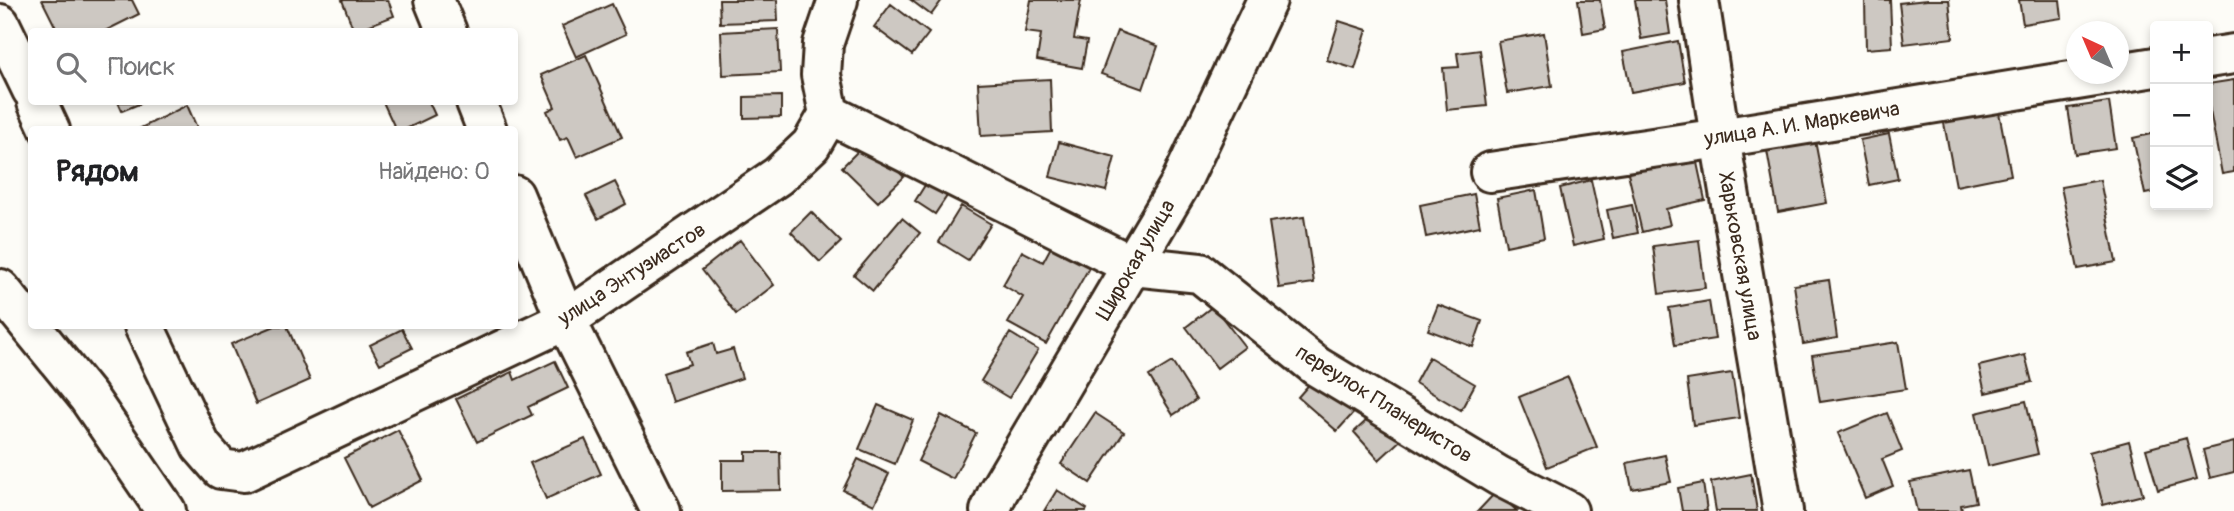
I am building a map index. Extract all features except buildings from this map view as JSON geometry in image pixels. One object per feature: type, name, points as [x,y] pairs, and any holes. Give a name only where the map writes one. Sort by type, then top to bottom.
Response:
[{"type":"street","points":[[434,0],[445,28]]},
{"type":"street","points":[[829,114],[821,75],[823,44],[838,0]]},
{"type":"street","name":"Широкая улица","points":[[990,511],[998,492],[1179,186],[1267,0]]},
{"type":"street","name":"Харьковская улица","points":[[1699,0],[1783,511]]},
{"type":"street","points":[[0,24],[28,82]]},
{"type":"street","points":[[2213,57],[2234,54]]},
{"type":"street","name":"улица А. И. Маркевича","points":[[2129,71],[2150,68]]},
{"type":"street","name":"улица А. И. Маркевича","points":[[1490,172],[1720,138],[2066,81]]},
{"type":"street","points":[[38,105],[48,126]]},
{"type":"street","points":[[477,105],[485,126]]},
{"type":"street","name":"переулок Планеристов","points":[[829,114],[1132,267],[1200,273],[1315,366],[1499,476],[1568,511]]},
{"type":"street","name":"улица Энтузиастов","points":[[145,329],[201,446],[221,469],[244,472],[566,320],[778,176],[811,145],[829,114]]},
{"type":"street","points":[[518,205],[566,320],[661,511]]},
{"type":"street","points":[[0,289],[28,323]]},
{"type":"street","points":[[33,329],[88,397],[166,511]]}]
